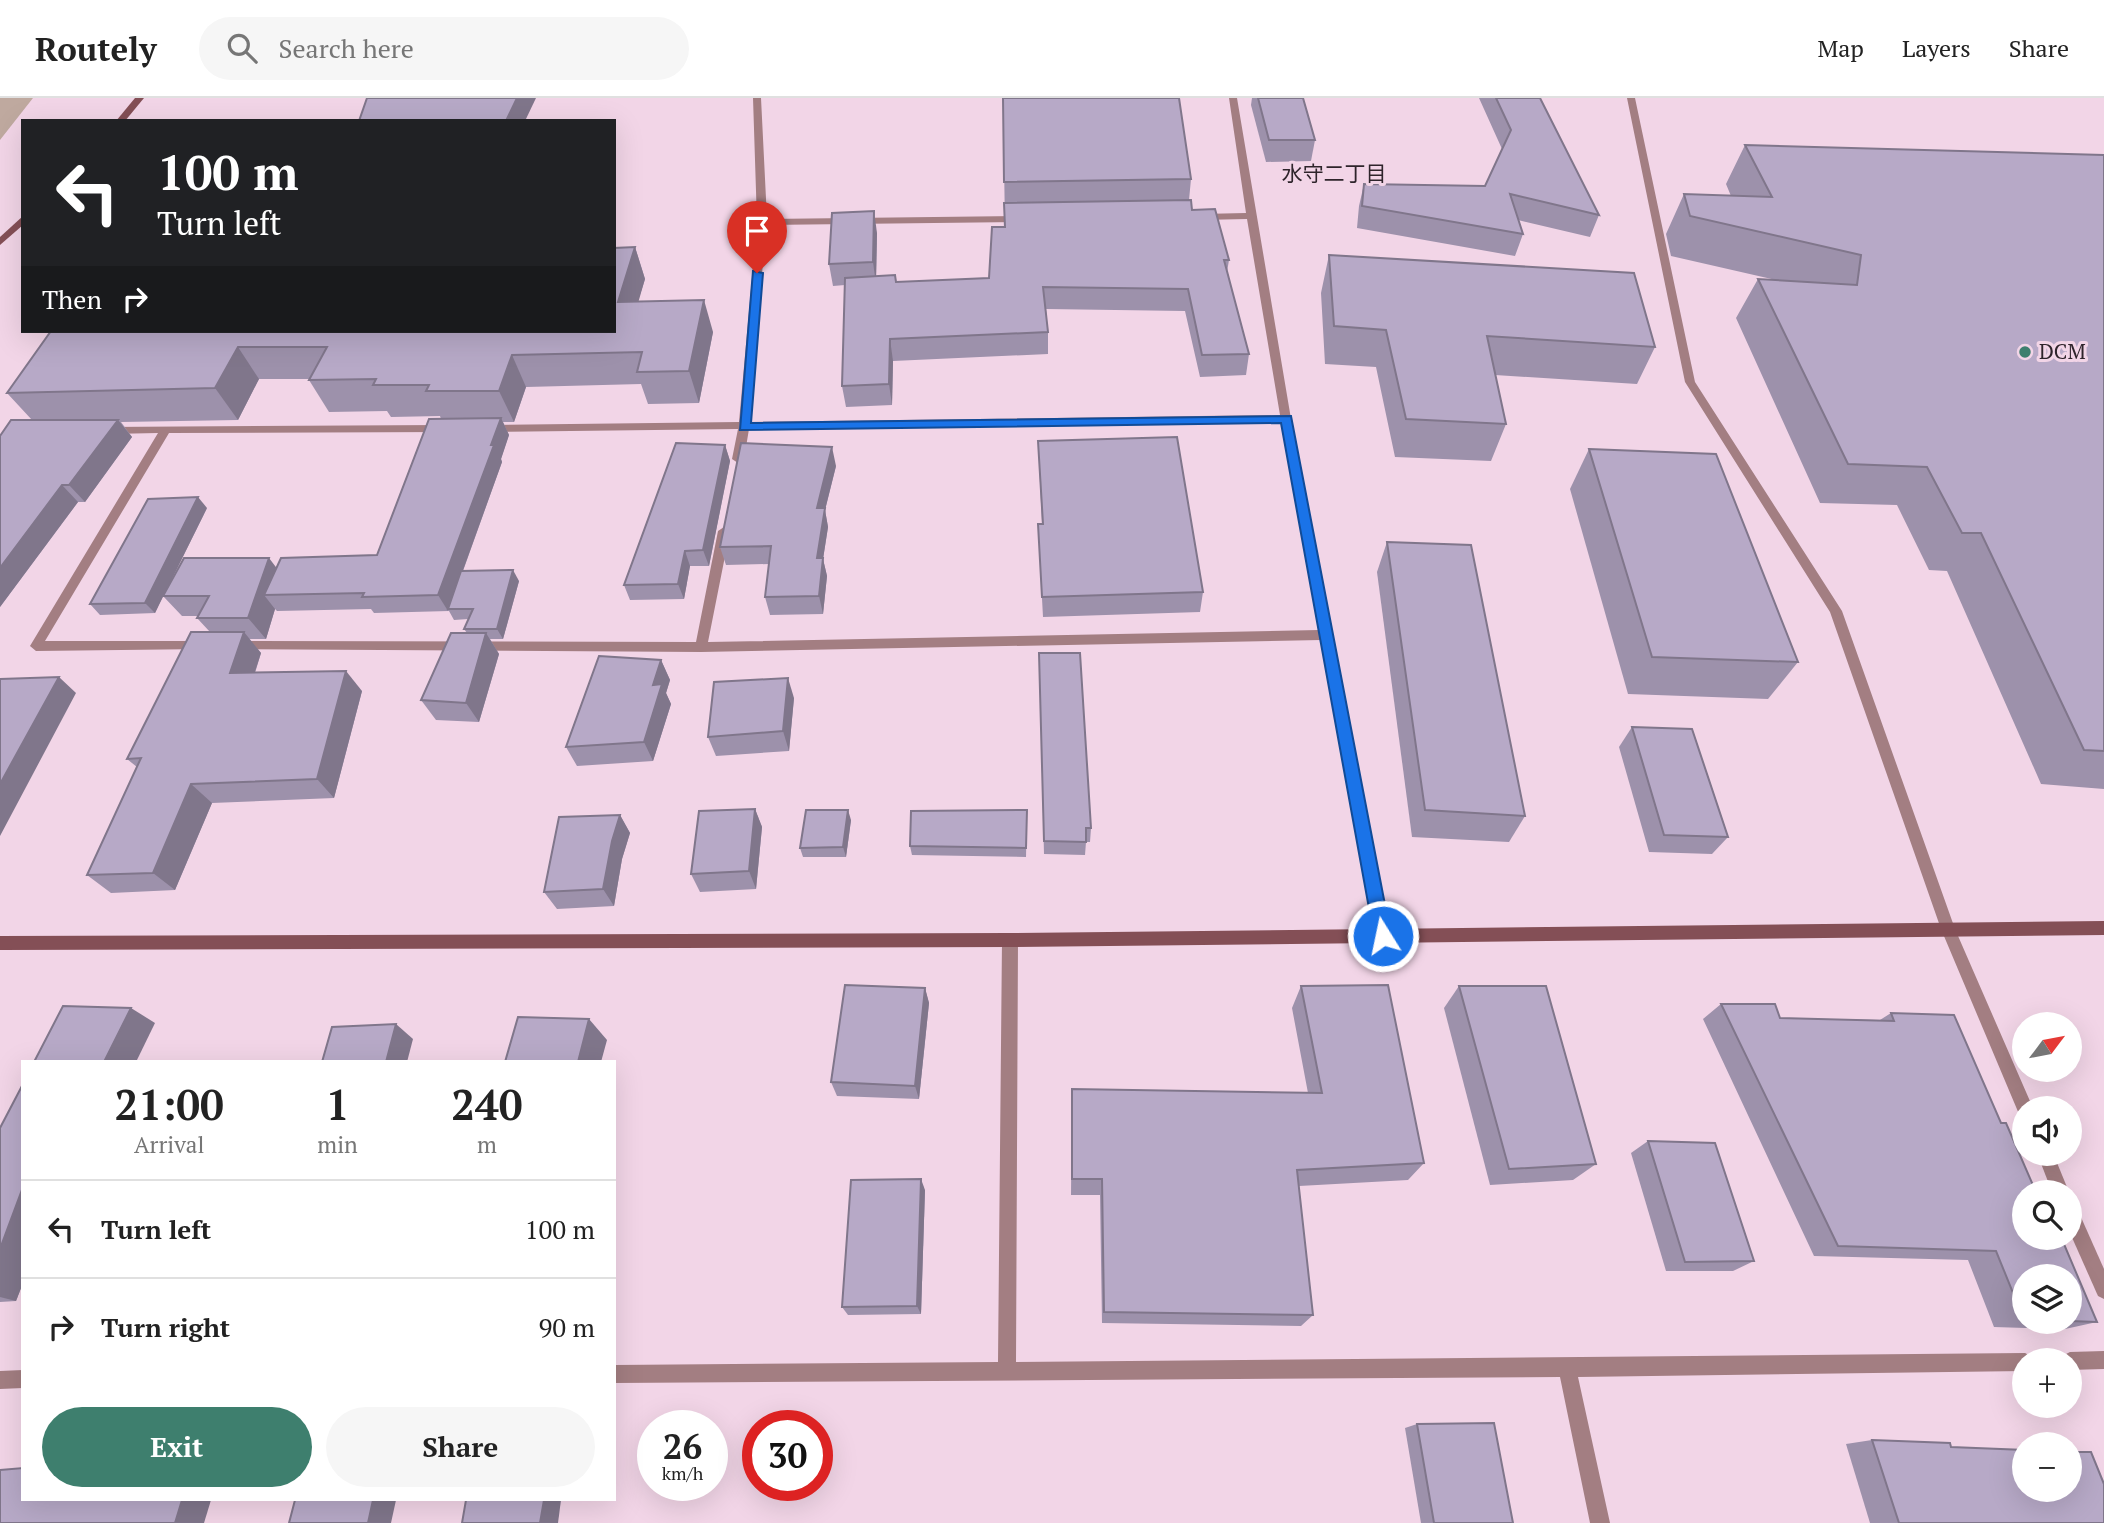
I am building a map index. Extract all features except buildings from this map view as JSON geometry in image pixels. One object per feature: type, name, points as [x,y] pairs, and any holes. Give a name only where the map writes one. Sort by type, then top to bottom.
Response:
[{"type":"street","points":[[122,119],[140,98]]},
{"type":"street","points":[[736,469],[744,428],[762,222],[757,98]]},
{"type":"street","points":[[1233,98],[1286,419],[1383,936]]},
{"type":"street","points":[[1631,98],[1690,383],[1836,611],[1948,929],[2020,1096]]},
{"type":"street","points":[[1195,217],[1251,216]]},
{"type":"street","points":[[762,222],[1041,219]]},
{"type":"street","points":[[0,242],[21,221]]},
{"type":"street","points":[[469,429],[744,428],[1286,419]]},
{"type":"street","points":[[97,430],[455,429]]},
{"type":"street","points":[[166,430],[36,646],[701,647],[1327,635]]},
{"type":"street","points":[[701,647],[725,523]]},
{"type":"street","points":[[0,943],[1010,940],[2104,928]]},
{"type":"street","points":[[1007,1370],[1010,940]]},
{"type":"street","points":[[2082,1240],[2104,1290]]},
{"type":"street","points":[[2082,1361],[2104,1360]]},
{"type":"street","points":[[616,1374],[2012,1362]]},
{"type":"street","points":[[1567,1368],[1600,1523]]},
{"type":"street","points":[[0,1380],[21,1379]]},
{"type":"shaded area","points":[[0,98],[33,98],[0,140]]},
{"type":"place","name":"DCM","points":[[2025,352]]},
{"type":"district","name":"水守二丁目","points":[[1334,174]]},
{"type":"route","points":[[757,273],[744,428],[1286,419],[1383,936]]}]
